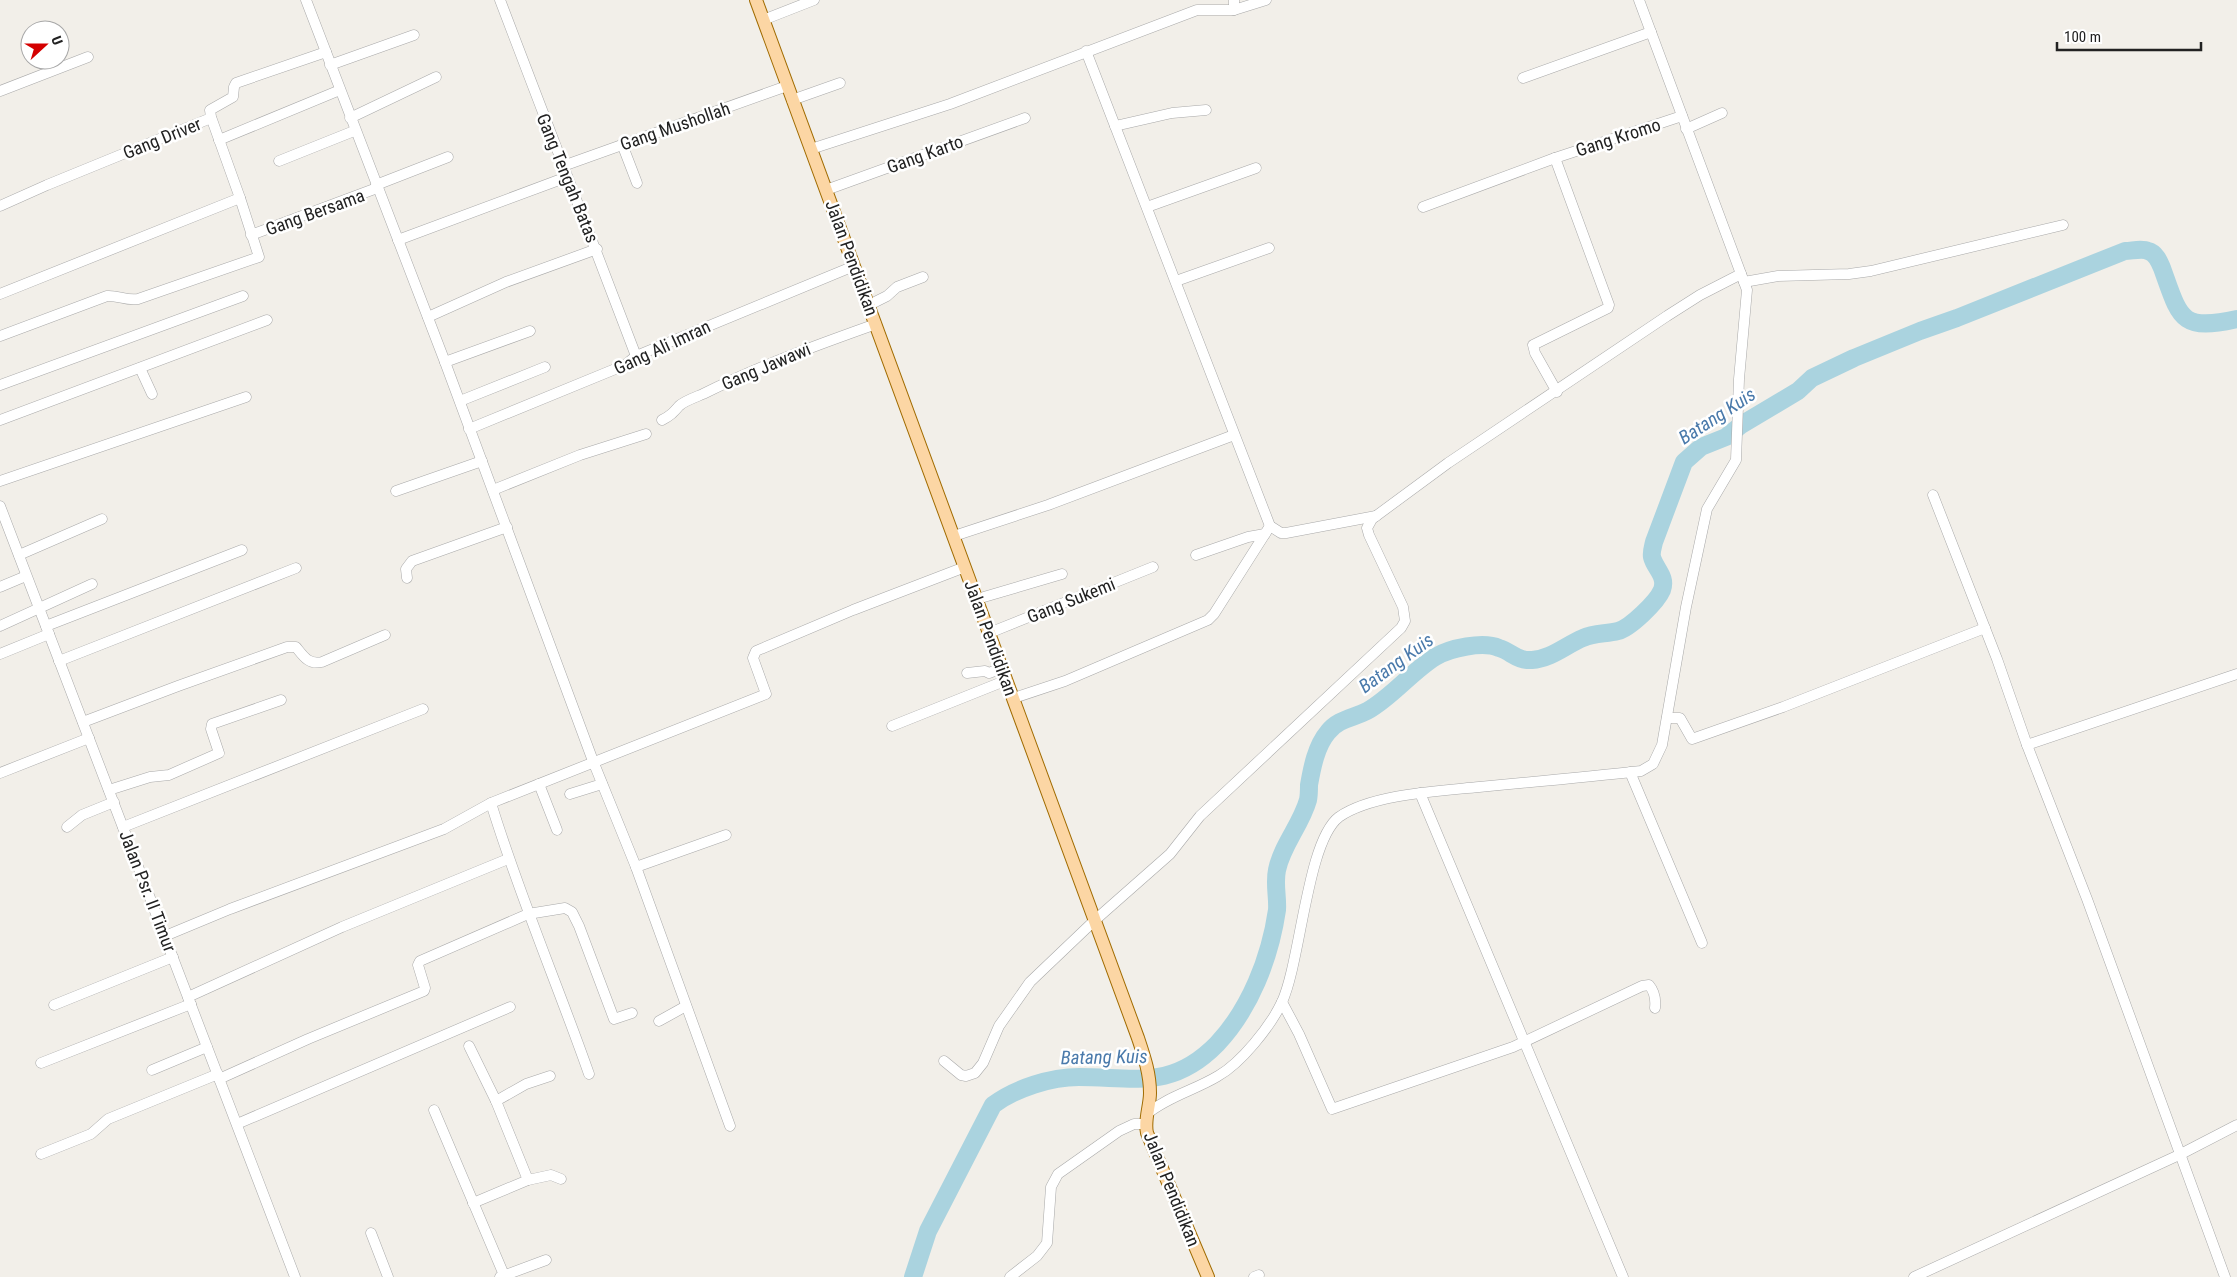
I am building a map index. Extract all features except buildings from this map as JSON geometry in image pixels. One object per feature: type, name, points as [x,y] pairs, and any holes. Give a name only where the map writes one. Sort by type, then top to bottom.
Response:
[{"type":"main road","name":"Jalan Pendidikan","points":[[756,0],[990,633],[1002,668],[1003,682],[1014,698],[1147,1067],[1150,1092],[1147,1119],[1151,1144],[1208,1277]]},
{"type":"street","points":[[306,0],[354,131],[460,401],[593,761],[636,867],[686,1006],[711,1069],[730,1126]]},
{"type":"street","name":"Gang Tengah Batas","points":[[500,0],[567,177],[597,249],[636,356]]},
{"type":"street","points":[[763,20],[814,0]]},
{"type":"street","points":[[811,149],[950,104],[1197,10],[1266,0]]},
{"type":"street","points":[[1010,1277],[1037,1256],[1047,1243],[1051,1187],[1058,1174],[1119,1130],[1147,1119],[1173,1097],[1218,1076],[1235,1064],[1256,1041],[1282,1002],[1300,941],[1312,874],[1326,831],[1338,818],[1347,812],[1381,801],[1420,793],[1630,772],[1647,768],[1653,764],[1662,744],[1686,607],[1706,509],[1736,460],[1737,414],[1747,290],[1639,0]]},
{"type":"street","points":[[1522,78],[1650,32]]},
{"type":"street","points":[[330,65],[414,35]]},
{"type":"street","points":[[1086,51],[1272,531]]},
{"type":"street","points":[[211,118],[211,109],[233,97],[236,83],[326,52]]},
{"type":"street","points":[[0,91],[88,58]]},
{"type":"street","points":[[350,118],[436,77]]},
{"type":"street","points":[[792,100],[840,83]]},
{"type":"street","name":"Gang Mushollah","points":[[563,166],[787,86]]},
{"type":"street","name":"Gang Driver","points":[[0,206],[211,118],[219,140],[340,90]]},
{"type":"street","points":[[1115,126],[1172,113],[1206,110]]},
{"type":"street","points":[[1686,128],[1722,113]]},
{"type":"street","name":"Gang Kromo","points":[[1423,207],[1555,158],[1682,116]]},
{"type":"street","name":"Gang Karto","points":[[826,190],[1025,118]]},
{"type":"street","points":[[279,161],[354,131]]},
{"type":"street","points":[[219,140],[251,235]]},
{"type":"street","points":[[622,144],[637,183]]},
{"type":"street","name":"Gang Bersama","points":[[0,336],[108,296],[132,300],[259,257],[251,235],[377,187],[448,157]]},
{"type":"street","points":[[1555,158],[1609,305],[1608,308],[1533,345],[1535,353],[1557,392]]},
{"type":"street","points":[[1147,207],[1256,168]]},
{"type":"street","points":[[398,240],[567,177]]},
{"type":"street","points":[[0,294],[240,198]]},
{"type":"street","points":[[944,1061],[961,1075],[966,1076],[975,1073],[983,1063],[999,1026],[1021,993],[1094,921],[1170,854],[1200,816],[1401,628],[1405,621],[1403,607],[1368,534],[1369,524],[1377,516],[1448,463],[1700,295],[1743,278],[1849,274],[1871,271],[2063,225]]},
{"type":"street","points":[[1176,281],[1269,248]]},
{"type":"street","points":[[428,317],[506,282],[597,249]]},
{"type":"street","name":"Gang Ali Imran","points":[[469,429],[625,365],[636,356],[854,266]]},
{"type":"street","points":[[869,305],[886,296],[896,287],[923,277]]},
{"type":"street","points":[[0,385],[243,296]]},
{"type":"street","points":[[0,420],[268,320]]},
{"type":"street","name":"Gang Jawawi","points":[[662,420],[676,412],[680,406],[757,368],[785,356],[876,324]]},
{"type":"street","points":[[445,362],[530,330]]},
{"type":"street","points":[[140,368],[152,394]]},
{"type":"street","points":[[460,401],[545,368]]},
{"type":"street","points":[[0,481],[246,397]]},
{"type":"street","points":[[493,490],[580,455],[646,434]]},
{"type":"street","points":[[954,536],[1057,502],[1234,436]]},
{"type":"street","points":[[396,491],[482,461]]},
{"type":"street","points":[[1933,495],[1985,628],[2027,746],[2086,899],[2225,1277]]},
{"type":"street","name":"Jalan Psr. II Timur","points":[[0,506],[295,1277]]},
{"type":"street","points":[[1196,555],[1248,537],[1272,531],[1377,516]]},
{"type":"street","points":[[19,555],[102,519]]},
{"type":"street","points":[[407,578],[406,569],[412,561],[507,527]]},
{"type":"street","points":[[1014,698],[1065,681],[1208,620],[1272,531]]},
{"type":"street","points":[[0,654],[48,630],[242,550]]},
{"type":"street","points":[[165,936],[272,893],[444,829],[491,803],[766,694],[753,658],[756,651],[853,610],[965,567]]},
{"type":"street","name":"Gang Sukemi","points":[[990,633],[1154,567]]},
{"type":"street","points":[[59,661],[296,568]]},
{"type":"street","points":[[977,599],[1062,574]]},
{"type":"street","points":[[0,587],[26,576]]},
{"type":"street","points":[[0,626],[92,584]]},
{"type":"street","points":[[1667,718],[1680,718],[1692,739],[1783,707],[1985,628]]},
{"type":"street","points":[[83,722],[287,647],[296,647],[307,661],[314,664],[385,635]]},
{"type":"street","points":[[990,673],[1002,668]]},
{"type":"street","points":[[967,673],[985,671],[1003,682]]},
{"type":"street","points":[[2027,746],[2237,674]]},
{"type":"street","points":[[892,726],[1003,682]]},
{"type":"street","points":[[109,790],[150,777],[169,775],[220,753],[211,729],[212,724],[281,700]]},
{"type":"street","points":[[123,827],[423,709]]},
{"type":"street","points":[[0,773],[89,738]]},
{"type":"street","points":[[1630,772],[1702,944]]},
{"type":"street","points":[[538,784],[557,830]]},
{"type":"street","points":[[570,794],[602,784]]},
{"type":"street","points":[[1420,793],[1622,1277]]},
{"type":"street","points":[[67,827],[82,815],[114,802]]},
{"type":"street","points":[[491,803],[508,859],[562,998],[589,1074]]},
{"type":"street","points":[[636,867],[726,835]]},
{"type":"street","points":[[40,1063],[189,1000],[315,939],[508,859]]},
{"type":"street","points":[[41,1154],[91,1134],[108,1119],[219,1077],[423,991],[425,988],[418,965],[420,961],[528,914],[565,908],[572,912],[614,1019],[632,1013]]},
{"type":"street","points":[[54,1005],[173,957]]},
{"type":"street","points":[[1282,1002],[1299,1034],[1332,1109],[1415,1082],[1523,1043],[1578,1015],[1646,985],[1654,992],[1655,1008]]},
{"type":"street","points":[[659,1021],[686,1006]]},
{"type":"street","points":[[237,1124],[510,1007]]},
{"type":"street","points":[[469,1046],[496,1101],[528,1180]]},
{"type":"street","points":[[152,1070],[207,1047]]},
{"type":"street","points":[[496,1101],[526,1084],[550,1076]]},
{"type":"street","points":[[434,1110],[473,1202],[501,1276],[546,1260]]},
{"type":"street","points":[[1914,1277],[2179,1155],[2237,1125]]},
{"type":"street","points":[[473,1202],[528,1180],[550,1176],[561,1178]]},
{"type":"street","points":[[371,1233],[388,1277]]},
{"type":"waterway","name":"Batang Kuis","points":[[913,1277],[928,1231],[993,1105],[1012,1093],[1057,1079],[1079,1077],[1135,1079],[1168,1075],[1184,1069],[1200,1059],[1229,1030],[1249,999],[1264,964],[1277,910],[1276,880],[1279,861],[1305,809],[1315,757],[1324,738],[1332,728],[1341,721],[1367,711],[1393,692],[1426,663],[1449,651],[1467,646],[1484,645],[1499,648],[1518,658],[1527,660],[1539,659],[1587,636],[1623,629],[1636,620],[1662,590],[1662,577],[1652,557],[1654,542],[1684,462],[1701,447],[1726,437],[1741,425],[1798,391],[1812,378],[1854,358],[2125,251],[2143,250],[2155,255],[2179,310],[2193,322],[2204,324],[2237,319]]}]
